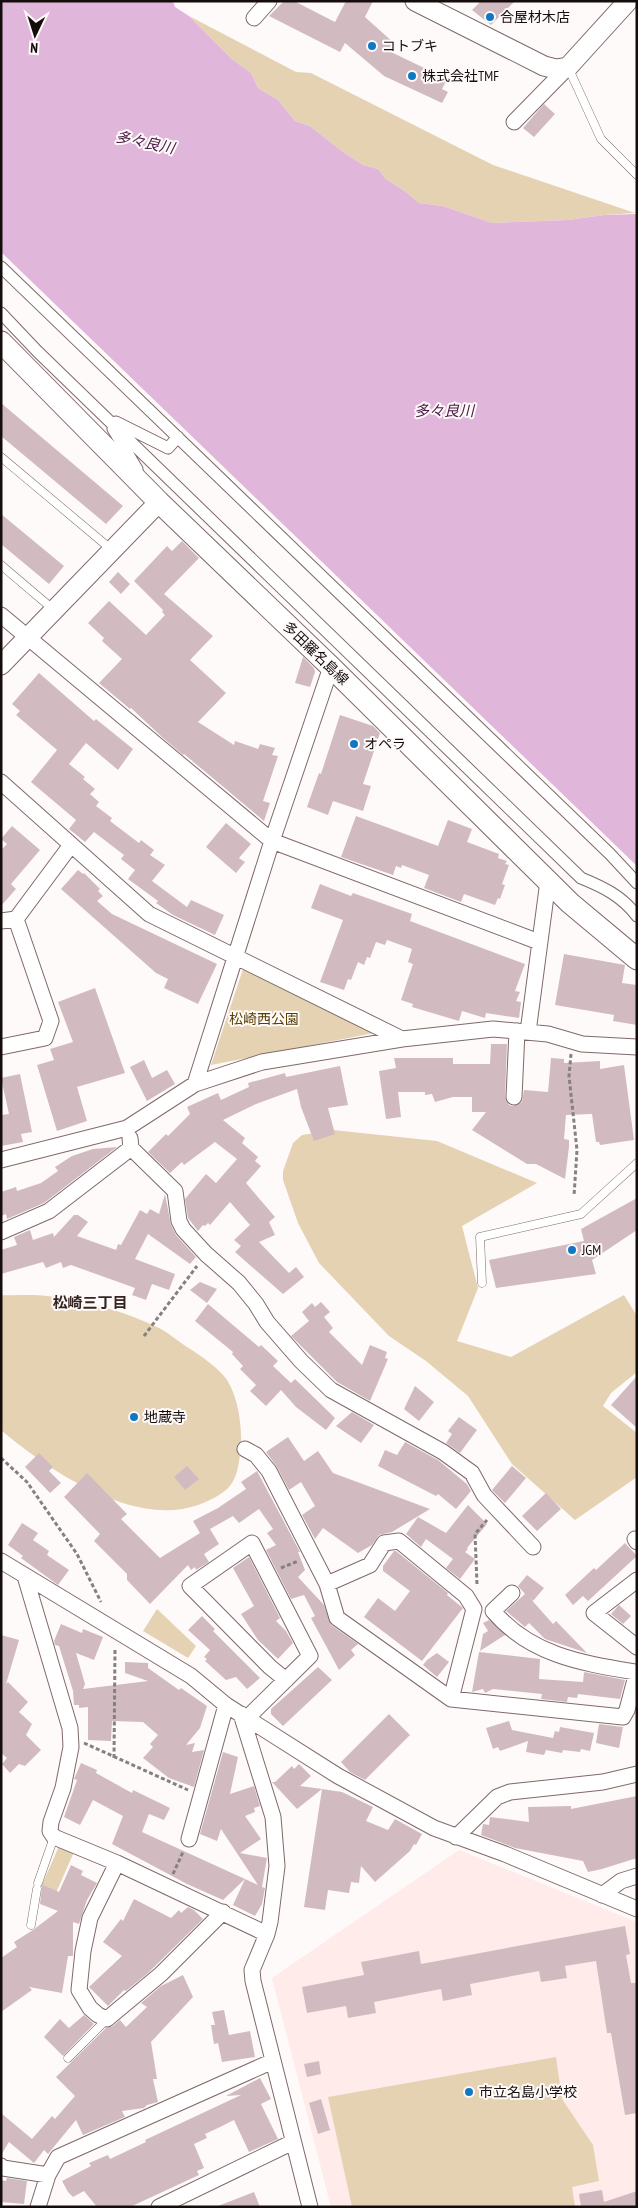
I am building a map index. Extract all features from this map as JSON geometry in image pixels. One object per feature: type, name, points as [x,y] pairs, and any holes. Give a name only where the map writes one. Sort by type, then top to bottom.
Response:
[{"type":"main road","name":"多田羅名島線","points":[[1,342],[155,498],[570,903],[637,958]]},
{"type":"street","points":[[254,18],[269,1]]},
{"type":"street","points":[[416,1],[544,66],[556,69],[568,67]]},
{"type":"street","points":[[514,122],[568,67],[628,1]]},
{"type":"street","points":[[1,267],[610,854],[637,883]]},
{"type":"street","points":[[1,313],[581,878],[608,889],[629,905],[637,916]]},
{"type":"street","points":[[105,416],[168,448],[178,437]]},
{"type":"street","points":[[1,665],[112,550],[155,498],[105,416]]},
{"type":"street","points":[[1,614],[272,841],[539,942]]},
{"type":"street","points":[[195,1084],[272,841],[330,667]]},
{"type":"street","points":[[1,782],[149,914],[402,1039]]},
{"type":"street","points":[[1,1047],[45,1038],[51,1021],[9,919],[71,845]]},
{"type":"street","points":[[514,1097],[522,1031],[539,942],[548,881]]},
{"type":"street","points":[[1,1160],[128,1128],[195,1084],[262,1062],[402,1039],[493,1029],[548,1034],[582,1044],[637,1047]]},
{"type":"street","points":[[128,1128],[132,1148],[175,1191],[179,1221],[183,1229],[206,1254],[239,1283],[256,1304],[267,1322],[301,1361],[331,1390],[443,1452],[472,1473],[484,1495],[534,1547]]},
{"type":"street","points":[[1,1232],[49,1211],[132,1148]]},
{"type":"street","points":[[245,1449],[256,1455],[269,1471],[327,1584],[337,1618],[451,1699],[623,1717],[627,1710],[636,1672],[590,1664],[564,1657],[524,1640],[503,1623],[493,1611],[512,1593]]},
{"type":"street","points":[[327,1584],[370,1565],[384,1542],[399,1541],[466,1596],[474,1609],[451,1699]]},
{"type":"street","points":[[244,1716],[286,1680],[310,1656],[252,1543],[190,1586],[270,1667],[286,1680]]},
{"type":"street","points":[[1,1561],[192,1676],[226,1705],[338,1776],[434,1828],[504,1854],[637,1909]]},
{"type":"street","points":[[25,1576],[70,1728],[71,1747],[63,1788],[51,1822],[50,1831],[54,1838],[117,1863],[267,1934]]},
{"type":"street","points":[[637,1580],[594,1613],[637,1647]]},
{"type":"street","points":[[190,1839],[226,1705]]},
{"type":"street","points":[[244,1716],[273,1817],[277,1866],[267,1934],[252,1970],[253,1981],[310,2207]]},
{"type":"street","points":[[456,1837],[497,1797],[510,1792],[603,1782],[637,1774]]},
{"type":"street","points":[[117,1863],[90,1918],[82,1951],[79,1990],[83,1999],[98,2015],[107,2019],[161,1974],[224,1912]]},
{"type":"street","points":[[602,1895],[621,1881],[637,1876]]},
{"type":"street","points":[[38,2207],[48,2175],[58,2157],[273,2061]]},
{"type":"street","points":[[160,2207],[293,2142]]},
{"type":"street","points":[[1,2166],[3,2168],[48,2175]]},
{"type":"lane","points":[[568,67],[601,139],[637,175]]},
{"type":"lane","points":[[1,457],[112,550]]},
{"type":"lane","points":[[1,565],[54,610]]},
{"type":"lane","points":[[482,1283],[480,1237],[580,1214],[637,1163]]},
{"type":"lane","points":[[31,1924],[37,1886],[54,1838]]},
{"type":"lane","points":[[68,2058],[107,2019]]},
{"type":"path","points":[[572,1041],[569,1076],[577,1150],[574,1196]]},
{"type":"path","points":[[144,1336],[206,1254]]},
{"type":"path","points":[[1,1458],[27,1482],[77,1554],[102,1604]]},
{"type":"path","points":[[477,1587],[475,1534],[497,1509]]},
{"type":"path","points":[[268,1574],[312,1554]]},
{"type":"path","points":[[114,1630],[114,1758]]},
{"type":"path","points":[[70,1735],[114,1758],[202,1797]]},
{"type":"path","points":[[167,1886],[190,1839]]},
{"type":"shaded area","name":"市立名島小学校","points":[[459,1850],[637,1922],[637,2207],[331,2207],[272,1978]]},
{"type":"green space","points":[[189,16],[296,72],[311,73],[493,165],[635,213],[568,220],[492,223],[443,206],[419,203],[386,179],[378,169],[363,165],[310,126],[295,121],[278,100],[258,88],[251,73],[232,59]]},
{"type":"green space","name":"松崎西公園","points":[[243,969],[374,1033],[211,1065]]},
{"type":"green space","points":[[333,1130],[437,1141],[537,1183],[462,1226],[478,1288],[457,1341],[511,1357],[624,1295],[637,1316],[637,1372],[611,1393],[603,1406],[637,1433],[637,1477],[575,1520],[512,1464],[468,1396],[426,1361],[389,1336],[319,1263],[298,1223],[283,1180],[283,1171],[293,1143],[302,1135]]},
{"type":"green space","points":[[1,1295],[36,1295],[61,1298],[90,1303],[118,1311],[163,1330],[215,1367],[228,1381],[232,1389],[238,1407],[241,1426],[241,1443],[236,1475],[227,1489],[220,1495],[198,1505],[173,1510],[147,1509],[120,1502],[93,1491],[67,1477],[20,1446],[1,1430]]},
{"type":"green space","points":[[157,1609],[196,1646],[188,1658],[143,1631]]},
{"type":"green space","points":[[59,1846],[74,1852],[56,1893],[41,1887]]},
{"type":"green space","points":[[556,2057],[562,2099],[593,2145],[599,2181],[572,2187],[575,2207],[352,2207],[328,2097]]},
{"type":"water","name":"多々良川","points":[[1,1],[173,1],[175,7],[189,16],[232,59],[251,73],[258,88],[278,100],[295,121],[310,126],[363,165],[378,169],[386,179],[419,203],[443,206],[492,223],[568,220],[604,215],[637,214],[637,866],[1,252]]},
{"type":"building","points":[[284,1],[294,1],[335,22],[346,1],[373,1],[365,17],[395,44],[389,51],[447,79],[442,89],[448,92],[442,103],[384,76],[345,43],[340,52],[269,16]]},
{"type":"building","name":"合屋材木店","points":[[481,1],[515,1],[491,25],[472,10]]},
{"type":"building","points":[[544,104],[555,114],[534,137],[523,128]]},
{"type":"building","points":[[1,403],[123,506],[106,524],[1,436]]},
{"type":"building","points":[[1,514],[64,566],[49,584],[1,544]]},
{"type":"building","points":[[182,541],[199,558],[164,594],[213,636],[190,660],[226,693],[198,722],[234,745],[235,741],[258,749],[260,744],[275,748],[272,755],[278,756],[263,801],[270,803],[264,821],[99,683],[122,659],[102,641],[104,638],[88,623],[109,601],[146,635],[165,615],[162,612],[163,610],[134,581],[167,546],[172,551]]},
{"type":"building","points":[[118,572],[130,584],[121,594],[109,582]]},
{"type":"building","points":[[303,657],[314,668],[315,672],[310,687],[295,683]]},
{"type":"building","points":[[39,673],[94,721],[96,719],[133,749],[118,770],[86,743],[69,764],[85,777],[83,779],[95,789],[90,794],[99,802],[96,806],[112,818],[110,821],[139,843],[141,840],[154,850],[150,855],[165,865],[152,881],[187,907],[191,900],[224,915],[215,935],[173,915],[156,903],[158,901],[128,879],[135,870],[121,859],[124,855],[94,832],[85,842],[69,829],[76,820],[31,782],[57,750],[16,715],[20,711],[12,704]]},
{"type":"building","points":[[340,715],[373,726],[380,733],[363,784],[371,786],[363,811],[333,801],[328,815],[307,807],[319,773],[321,774]]},
{"type":"building","points":[[356,816],[438,846],[448,820],[472,829],[467,842],[499,854],[498,858],[507,861],[505,864],[509,865],[502,884],[505,885],[500,899],[498,898],[495,905],[464,894],[461,902],[424,888],[429,875],[402,865],[401,868],[396,866],[393,875],[341,857]]},
{"type":"building","points":[[226,823],[251,844],[239,858],[245,862],[236,873],[206,847]]},
{"type":"building","points":[[12,826],[40,850],[11,884],[16,889],[1,906],[1,850],[7,844],[1,839]]},
{"type":"building","points":[[78,870],[84,873],[100,889],[98,891],[103,896],[97,901],[112,914],[217,964],[198,1004],[164,988],[168,979],[156,973],[61,889]]},
{"type":"building","points":[[320,884],[351,896],[353,893],[412,914],[410,921],[525,964],[515,991],[520,992],[516,1001],[521,1002],[519,1018],[486,1013],[485,1018],[462,1011],[459,1021],[412,1007],[413,1004],[401,1000],[413,964],[408,962],[412,949],[387,940],[385,945],[376,942],[370,958],[367,957],[364,965],[358,962],[351,980],[348,979],[344,990],[320,982],[343,920],[311,908]]},
{"type":"building","points":[[564,954],[625,965],[622,983],[637,985],[637,1025],[613,1021],[614,1015],[555,1005]]},
{"type":"building","points":[[95,988],[125,1073],[77,1087],[87,1121],[57,1131],[37,1065],[54,1060],[50,1049],[73,1042],[58,1002]]},
{"type":"building","points":[[491,1044],[507,1044],[505,1097],[509,1105],[513,1106],[522,1102],[524,1090],[548,1092],[551,1058],[564,1059],[564,1063],[600,1061],[600,1069],[624,1065],[634,1140],[600,1145],[599,1142],[596,1142],[592,1114],[566,1115],[564,1139],[569,1140],[569,1147],[565,1179],[536,1164],[527,1164],[472,1130],[486,1112],[472,1112],[472,1097],[453,1097],[435,1102],[432,1094],[425,1095],[425,1092],[398,1092],[401,1117],[386,1119],[379,1071],[396,1068],[394,1058],[453,1058],[453,1064],[490,1064]]},
{"type":"building","points":[[144,1060],[152,1078],[167,1070],[175,1084],[147,1101],[130,1067]]},
{"type":"building","points":[[340,1066],[348,1105],[328,1108],[335,1134],[314,1141],[301,1107],[297,1089],[256,1104],[223,1120],[245,1138],[242,1143],[258,1157],[255,1161],[261,1166],[246,1183],[275,1217],[269,1222],[275,1235],[259,1242],[289,1273],[296,1267],[304,1277],[283,1294],[235,1252],[241,1246],[234,1240],[250,1225],[230,1202],[210,1225],[208,1223],[205,1226],[203,1225],[198,1231],[188,1218],[185,1199],[206,1174],[216,1183],[237,1159],[215,1142],[184,1165],[182,1162],[170,1173],[148,1152],[166,1134],[168,1136],[190,1114],[187,1107],[218,1093],[221,1100],[249,1087],[248,1083],[285,1073],[286,1077]]},
{"type":"building","points":[[20,1074],[32,1132],[21,1134],[23,1142],[1,1146],[1,1115],[9,1114],[1,1078]]},
{"type":"building","points":[[117,1147],[44,1203],[7,1219],[6,1214],[1,1216],[1,1192],[16,1187],[17,1191],[41,1183],[58,1171],[55,1167],[72,1156],[93,1149]]},
{"type":"building","points":[[165,1194],[171,1225],[176,1235],[196,1257],[190,1264],[148,1234],[135,1259],[175,1274],[169,1290],[152,1284],[146,1300],[132,1295],[135,1288],[71,1265],[63,1268],[61,1262],[46,1268],[43,1262],[1,1274],[1,1250],[17,1245],[14,1237],[30,1230],[33,1240],[53,1233],[54,1237],[74,1215],[78,1215],[88,1222],[77,1236],[116,1250],[118,1244],[121,1245],[140,1210],[147,1214],[150,1209],[159,1214]]},
{"type":"building","name":"JGM","points":[[637,1198],[637,1230],[592,1260],[596,1274],[496,1288],[489,1260],[584,1241],[581,1229]]},
{"type":"building","points":[[200,1282],[217,1289],[207,1303],[190,1290]]},
{"type":"building","points":[[321,1302],[330,1312],[324,1317],[333,1328],[329,1332],[362,1365],[370,1345],[387,1352],[385,1358],[388,1359],[370,1401],[337,1382],[291,1336],[309,1321],[302,1312],[312,1303],[315,1307]]},
{"type":"building","points":[[208,1304],[259,1347],[261,1345],[278,1361],[273,1366],[291,1383],[295,1379],[335,1418],[326,1430],[296,1407],[281,1390],[266,1406],[250,1391],[256,1385],[240,1369],[243,1366],[232,1354],[233,1352],[195,1321]]},
{"type":"building","points":[[637,1376],[637,1428],[611,1405]]},
{"type":"building","points":[[415,1386],[434,1402],[419,1421],[404,1409]]},
{"type":"building","points":[[352,1412],[374,1425],[361,1443],[336,1426]]},
{"type":"building","points":[[459,1417],[477,1430],[460,1453],[446,1443],[452,1434],[448,1431]]},
{"type":"building","points":[[288,1437],[304,1461],[318,1451],[333,1473],[430,1509],[392,1532],[379,1535],[372,1545],[358,1553],[323,1528],[315,1539],[302,1515],[315,1506],[301,1482],[289,1490],[277,1467],[266,1452]]},
{"type":"building","points":[[405,1442],[438,1460],[467,1484],[471,1491],[456,1509],[438,1494],[436,1496],[378,1466],[385,1450],[397,1455]]},
{"type":"building","points":[[39,1453],[53,1467],[49,1471],[61,1483],[50,1493],[25,1467]]},
{"type":"building","points":[[187,1466],[199,1479],[185,1490],[174,1477]]},
{"type":"building","points":[[512,1466],[526,1478],[505,1503],[492,1490]]},
{"type":"building","points":[[257,1471],[300,1552],[298,1552],[305,1570],[298,1577],[324,1605],[331,1625],[358,1644],[351,1650],[355,1655],[339,1670],[311,1618],[315,1616],[304,1595],[291,1599],[266,1550],[276,1545],[267,1533],[273,1529],[259,1509],[239,1523],[233,1516],[210,1529],[219,1544],[204,1554],[209,1562],[196,1570],[195,1567],[191,1570],[188,1565],[150,1604],[127,1580],[127,1574],[94,1541],[100,1534],[64,1497],[87,1473],[127,1514],[121,1519],[160,1558],[200,1533],[193,1521],[218,1508],[246,1489],[241,1482]]},
{"type":"building","points":[[546,1493],[561,1509],[537,1531],[522,1516]]},
{"type":"building","points":[[468,1505],[487,1524],[465,1552],[475,1559],[460,1579],[446,1568],[453,1559],[426,1539],[421,1547],[406,1534],[418,1517],[446,1533]]},
{"type":"building","points":[[22,1523],[38,1533],[33,1540],[49,1551],[47,1555],[69,1570],[58,1585],[21,1558],[23,1556],[8,1545]]},
{"type":"building","points":[[625,1543],[637,1556],[588,1601],[583,1596],[573,1605],[565,1595]]},
{"type":"building","points":[[394,1551],[448,1593],[447,1595],[463,1608],[422,1661],[364,1617],[378,1598],[395,1611],[410,1591],[383,1571],[383,1566]]},
{"type":"building","points":[[249,1557],[280,1618],[276,1621],[286,1631],[293,1643],[278,1659],[258,1640],[241,1614],[254,1606],[233,1568]]},
{"type":"building","points":[[527,1575],[544,1588],[533,1601],[529,1597],[553,1624],[556,1621],[587,1653],[545,1639],[529,1623],[525,1627],[506,1611],[525,1594],[518,1586]]},
{"type":"building","points":[[619,1605],[631,1616],[623,1624],[611,1614]]},
{"type":"building","points":[[202,1616],[215,1629],[213,1631],[260,1678],[247,1689],[236,1677],[226,1680],[205,1661],[207,1659],[204,1657],[210,1650],[188,1630]]},
{"type":"building","points":[[489,1620],[505,1635],[480,1651],[483,1634],[488,1631],[483,1623]]},
{"type":"building","points":[[61,1624],[82,1633],[83,1629],[103,1637],[94,1660],[76,1653],[85,1684],[83,1689],[148,1681],[125,1673],[125,1662],[148,1663],[148,1668],[179,1690],[181,1688],[207,1706],[200,1728],[186,1745],[195,1743],[192,1752],[204,1750],[194,1787],[169,1778],[143,1758],[153,1747],[150,1744],[158,1735],[143,1722],[112,1721],[111,1741],[88,1740],[88,1707],[79,1708],[79,1705],[74,1705],[73,1691],[59,1646],[55,1645],[54,1641]]},
{"type":"building","points":[[1,1635],[19,1640],[6,1684],[8,1682],[28,1702],[19,1712],[32,1724],[26,1735],[41,1750],[25,1766],[19,1764],[10,1773],[2,1764],[7,1758],[1,1753]]},
{"type":"building","points":[[479,1652],[540,1659],[539,1679],[583,1682],[584,1672],[625,1680],[620,1699],[578,1694],[577,1698],[568,1697],[567,1702],[541,1699],[542,1694],[493,1689],[485,1693],[483,1689],[472,1692]]},
{"type":"building","points":[[437,1653],[449,1662],[437,1677],[423,1665]]},
{"type":"building","points":[[318,1667],[332,1680],[283,1726],[271,1714],[271,1709]]},
{"type":"building","points":[[389,1714],[410,1735],[365,1780],[350,1772],[341,1762]]},
{"type":"building","points":[[509,1721],[512,1730],[553,1738],[555,1731],[559,1732],[560,1727],[594,1733],[590,1751],[581,1749],[580,1752],[563,1750],[562,1753],[546,1750],[544,1755],[526,1752],[528,1741],[500,1751],[498,1747],[493,1749],[486,1728]]},
{"type":"building","points":[[599,1724],[623,1727],[619,1748],[596,1743]]},
{"type":"building","points":[[223,1752],[238,1757],[230,1794],[254,1786],[260,1806],[254,1808],[255,1812],[245,1816],[261,1839],[240,1853],[267,1858],[262,1887],[265,1888],[262,1904],[255,1916],[233,1905],[245,1879],[258,1885],[221,1829],[217,1841],[200,1834]]},
{"type":"building","points":[[81,1763],[97,1770],[96,1773],[132,1793],[133,1790],[170,1808],[164,1820],[149,1814],[142,1832],[245,1879],[223,1900],[187,1884],[112,1844],[123,1816],[93,1800],[80,1825],[64,1817],[77,1780],[74,1779]]},
{"type":"building","points":[[299,1764],[311,1776],[300,1786],[322,1789],[297,1809],[272,1782],[275,1782],[292,1766],[294,1769]]},
{"type":"building","points":[[322,1789],[342,1792],[373,1807],[366,1821],[388,1830],[395,1819],[422,1834],[416,1845],[414,1844],[410,1851],[375,1882],[361,1866],[359,1883],[351,1882],[349,1893],[328,1890],[325,1910],[304,1907]]},
{"type":"building","points":[[637,1796],[637,1858],[602,1869],[588,1872],[583,1861],[515,1848],[481,1835],[483,1824],[489,1825],[490,1817],[529,1822],[528,1807],[571,1806],[571,1809]]},
{"type":"building","points":[[71,1865],[83,1871],[81,1875],[97,1883],[87,1900],[79,1924],[73,1922],[73,1956],[68,1956],[62,1993],[29,1987],[32,1990],[1,2012],[1,1958],[17,1947],[14,1942],[58,1911],[40,1904],[42,1887],[43,1885],[59,1892]]},
{"type":"building","points":[[134,1899],[171,1918],[179,1910],[181,1913],[188,1907],[203,1919],[148,1973],[126,1991],[124,1990],[108,2006],[89,1987],[122,1956],[103,1942],[121,1919],[123,1921]]},
{"type":"building","points":[[625,1926],[630,1954],[626,1955],[631,1983],[637,1983],[637,2113],[625,2115],[611,2033],[607,2033],[596,1961],[565,1966],[567,1978],[541,1982],[539,1971],[470,1984],[472,1995],[443,2001],[441,1989],[374,2002],[376,2013],[348,2018],[346,2006],[307,2013],[302,1987],[364,1975],[361,1962],[419,1951],[421,1964]]},
{"type":"building","points":[[183,1975],[193,1997],[151,2042],[157,2079],[153,2079],[158,2102],[147,2105],[144,2108],[122,2111],[125,2117],[83,2135],[76,2120],[48,2154],[44,2150],[34,2163],[9,2142],[1,2155],[1,2113],[32,2139],[52,2116],[55,2119],[75,2096],[56,2077],[106,2028],[113,2026],[120,2020],[126,2027],[147,2007],[141,2003],[161,1986]]},
{"type":"building","points":[[224,2010],[229,2035],[250,2031],[255,2057],[222,2062],[218,2043],[214,2044],[211,2025],[215,2025],[212,2012]]},
{"type":"building","points":[[84,2015],[94,2024],[63,2056],[44,2037],[60,2019],[69,2028]]},
{"type":"building","points":[[319,2061],[321,2074],[307,2077],[304,2064]]},
{"type":"building","points":[[260,2078],[271,2099],[261,2104],[278,2139],[249,2152],[234,2120],[205,2134],[207,2138],[194,2144],[204,2168],[197,2171],[199,2175],[130,2207],[97,2207],[84,2191],[73,2197],[68,2192],[62,2181],[91,2166],[89,2163],[108,2155],[110,2159],[146,2142],[145,2140],[241,2095],[226,2096]]},
{"type":"building","points":[[321,2099],[330,2130],[318,2134],[309,2103]]},
{"type":"building","points":[[7,2178],[27,2181],[24,2204],[1,2202],[1,2180],[6,2181]]},
{"type":"building","points":[[602,2190],[604,2202],[637,2191],[637,2207],[581,2207],[579,2194]]},
{"type":"building","points":[[254,2192],[260,2207],[218,2207],[218,2206]]},
{"type":"place","name":"合屋材木店","points":[[490,17]]},
{"type":"place","name":"コトブキ","points":[[372,46]]},
{"type":"place","name":"株式会社TMF","points":[[412,76]]},
{"type":"place","name":"オペラ","points":[[354,744]]},
{"type":"place","name":"JGM","points":[[572,1250]]},
{"type":"place","name":"地蔵寺","points":[[134,1417]]},
{"type":"place","name":"市立名島小学校","points":[[469,2092]]},
{"type":"district","name":"松崎三丁目","points":[[90,1302]]}]
